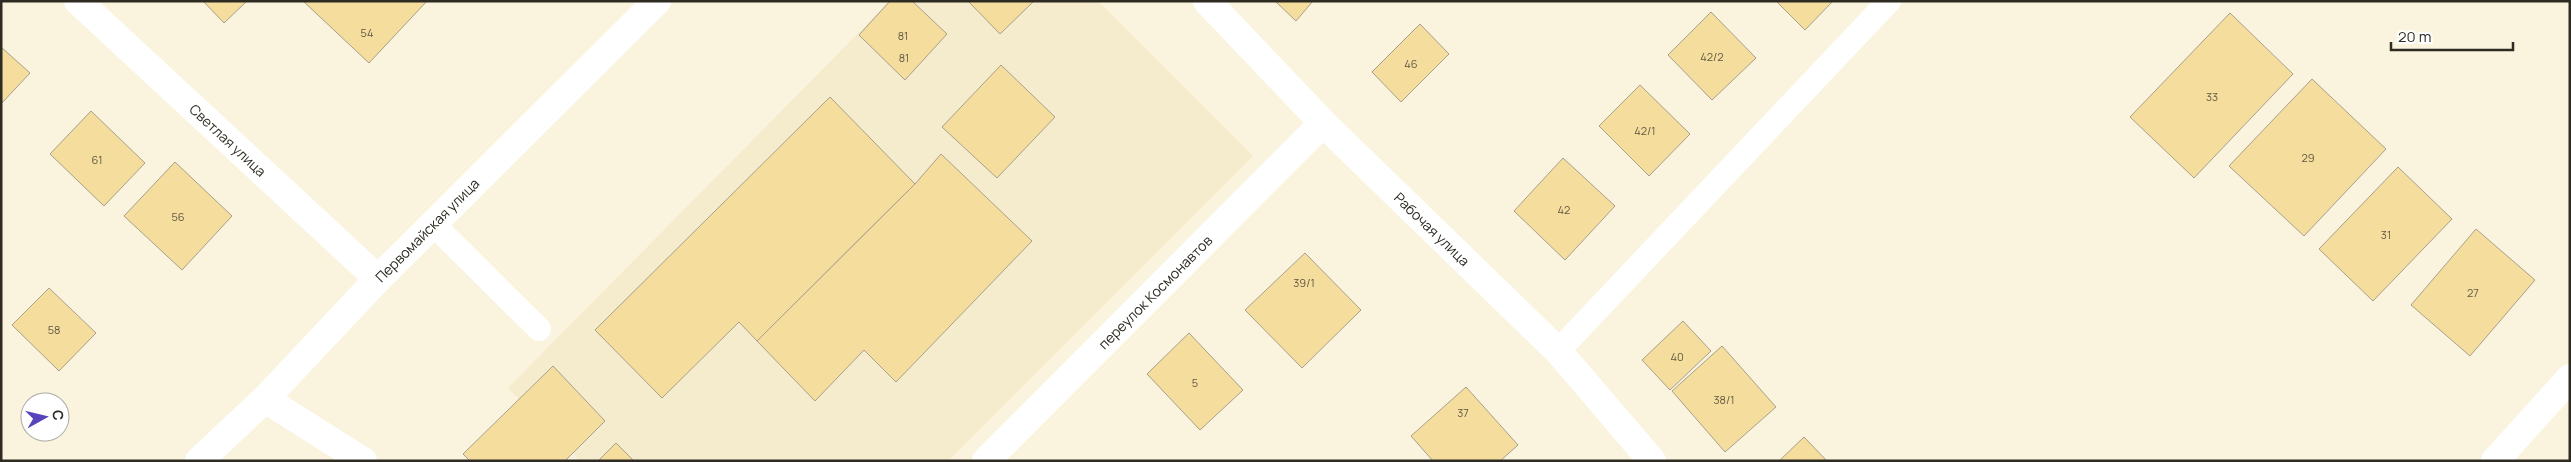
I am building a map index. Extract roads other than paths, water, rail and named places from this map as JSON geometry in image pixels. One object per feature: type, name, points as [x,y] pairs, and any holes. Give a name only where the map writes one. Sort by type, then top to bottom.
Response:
[{"type":"street","name":"Светлая улица","points":[[78,1],[378,278]]},
{"type":"street","name":"Первомайская улица","points":[[199,461],[266,399],[378,278],[657,1]]},
{"type":"street","name":"Рабочая улица","points":[[1207,1],[1323,123],[1558,350],[1652,461]]},
{"type":"street","name":"переулок Космонавтов","points":[[986,461],[1323,123]]},
{"type":"street","points":[[2495,461],[2570,378]]},
{"type":"street","points":[[266,399],[363,461]]},
{"type":"lane","points":[[1558,350],[1889,1]]},
{"type":"lane","points":[[433,224],[539,329]]}]
